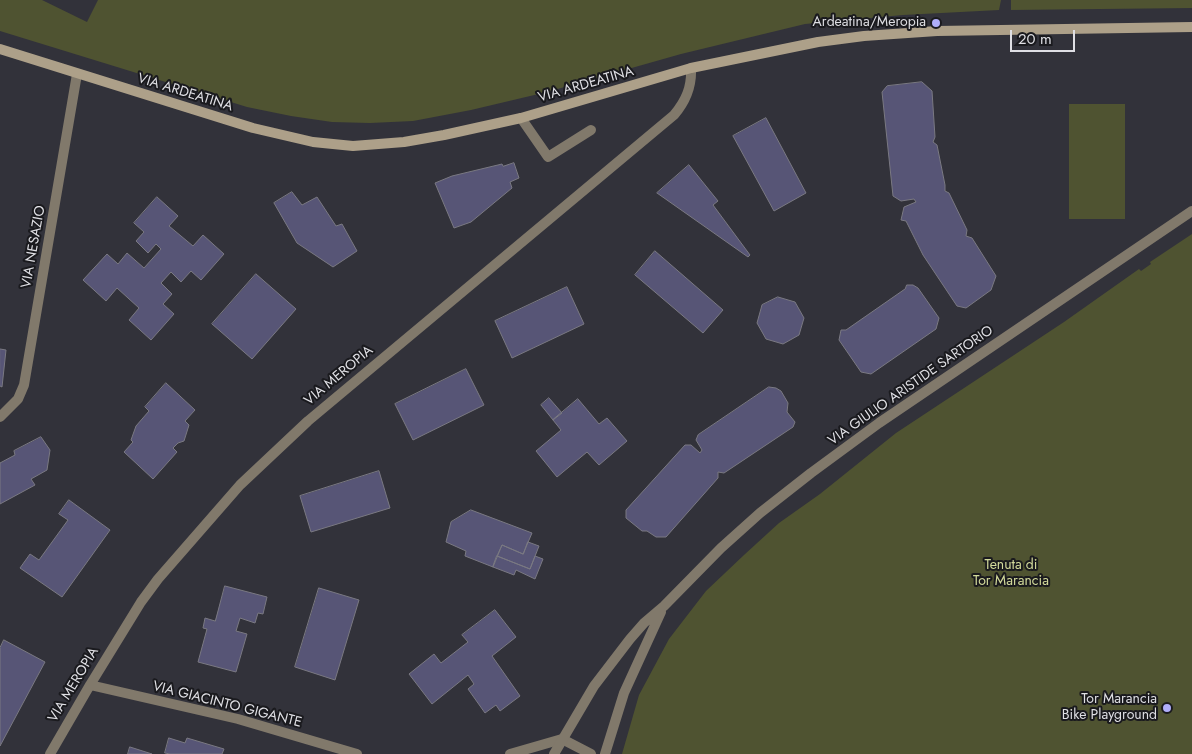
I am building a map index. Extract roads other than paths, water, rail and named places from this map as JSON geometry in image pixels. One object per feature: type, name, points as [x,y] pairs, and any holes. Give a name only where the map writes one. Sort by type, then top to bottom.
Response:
[{"type":"main road","name":"VIA ARDEATINA","points":[[0,49],[253,128],[304,140],[353,146],[404,142],[521,118],[692,68],[818,42],[904,32],[1192,27]]},
{"type":"street","name":"VIA MEROPIA","points":[[50,754],[141,602],[158,579],[240,485],[308,421],[674,115],[681,106],[690,87],[692,68]]},
{"type":"street","name":"VIA NESAZIO","points":[[0,417],[18,399],[24,385],[77,74]]},
{"type":"street","points":[[521,118],[548,157],[591,130]]},
{"type":"street","name":"VIA GIULIO ARISTIDE SARTORIO","points":[[554,754],[608,666],[644,623],[664,606],[742,528],[811,473],[879,423],[1192,211]]},
{"type":"street","name":"VIA GIULIO ARISTIDE SARTORIO","points":[[605,754],[624,693],[664,606]]},
{"type":"street","name":"VIA GIACINTO GIGANTE","points":[[90,685],[238,719],[320,749],[356,754]]},
{"type":"street","points":[[510,754],[562,739],[591,754]]},
{"type":"place","name":"Ardeatina/Meropia","points":[[936,23]]},
{"type":"place","name":"Tor Marancia Bike Playground","points":[[1167,708]]},
{"type":"park label","name":"Tenuta di Tor Marancia","points":[[1011,574]]}]
